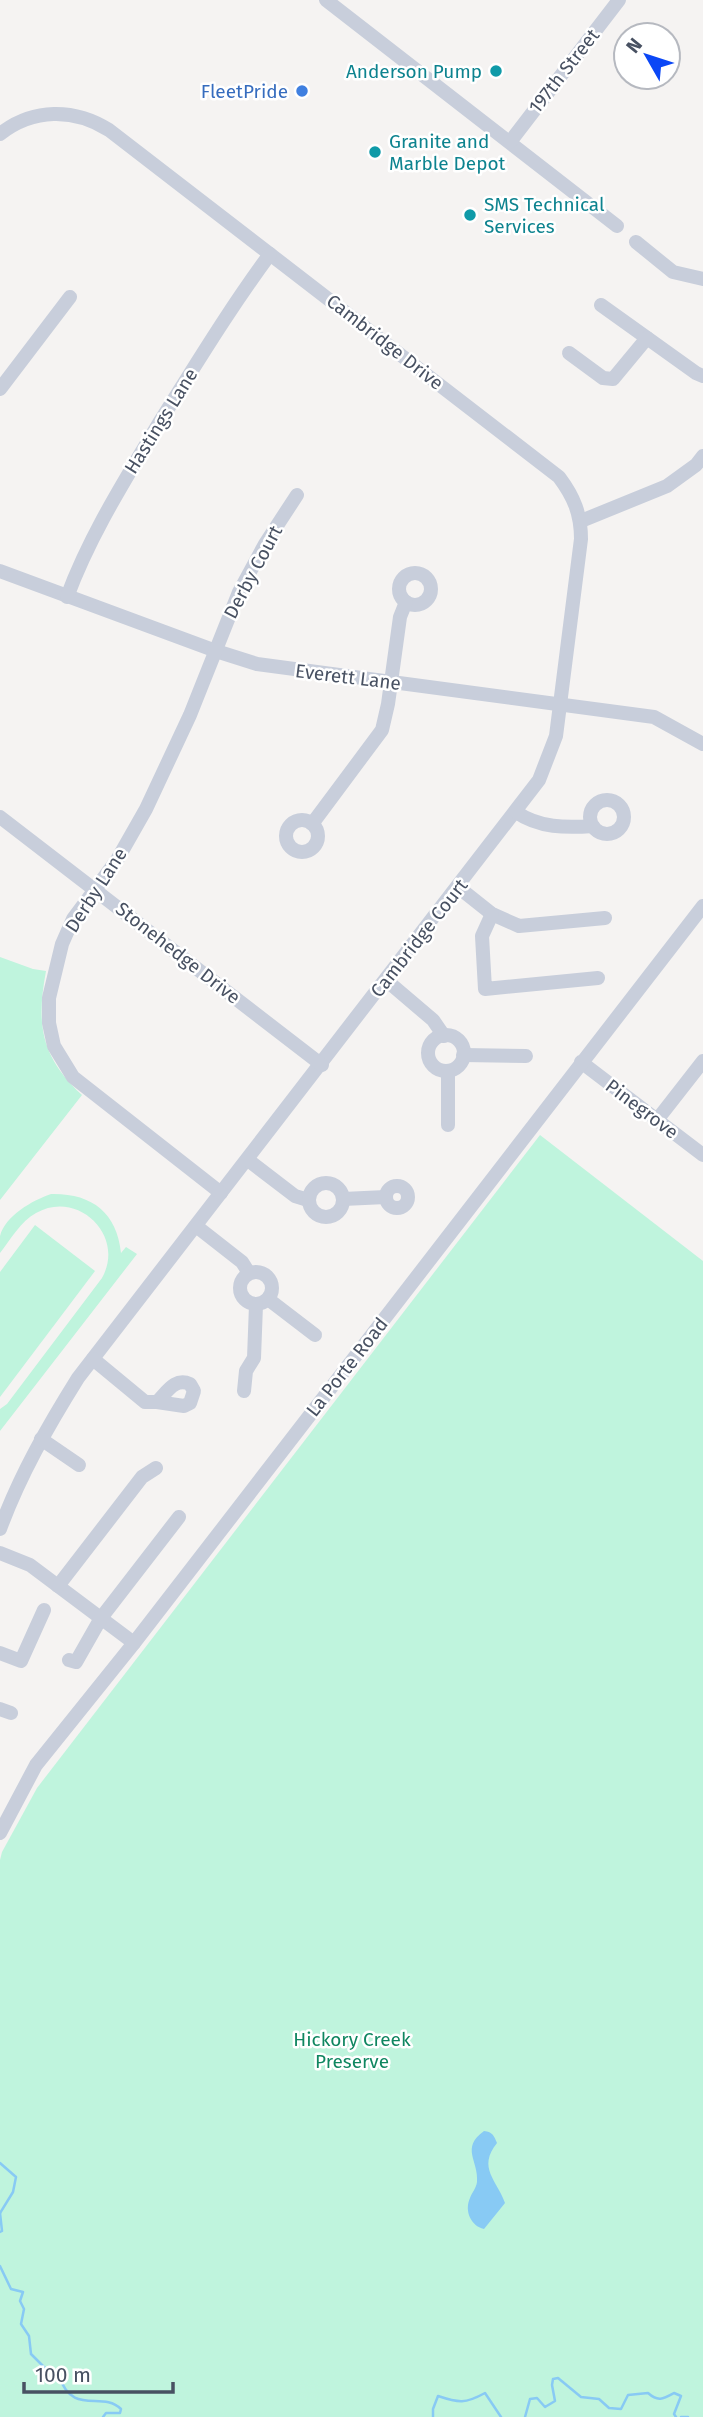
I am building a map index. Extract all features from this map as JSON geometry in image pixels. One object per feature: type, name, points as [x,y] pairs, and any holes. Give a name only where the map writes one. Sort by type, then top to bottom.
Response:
[{"type":"street","points":[[326,0],[617,226]]},
{"type":"street","name":"197th Street","points":[[510,142],[619,0]]},
{"type":"street","name":"Cambridge Drive","points":[[5,131],[32,117],[58,113],[76,115],[96,122],[548,467],[569,490],[581,521],[560,703]]},
{"type":"street","points":[[636,242],[673,272],[703,279]]},
{"type":"street","name":"Hastings Lane","points":[[67,597],[84,552],[107,508],[224,318],[270,254]]},
{"type":"street","points":[[0,389],[70,297]]},
{"type":"street","points":[[601,305],[703,376]]},
{"type":"street","points":[[569,353],[603,377],[613,379],[647,338]]},
{"type":"street","points":[[581,521],[667,486],[696,465],[703,456]]},
{"type":"street","name":"Derby Court","points":[[216,652],[239,592],[265,544],[297,495]]},
{"type":"street","name":"Everett Lane","points":[[0,571],[216,652],[275,668],[654,717],[703,744]]},
{"type":"street","points":[[312,824],[382,730],[400,617],[406,602]]},
{"type":"street","name":"Derby Lane","points":[[216,652],[191,715],[146,808],[117,860],[73,919],[58,958],[48,1024],[54,1046],[78,1082],[221,1193]]},
{"type":"street","name":"Cambridge Court","points":[[0,1529],[11,1498],[41,1439],[78,1378],[516,812],[546,767],[556,736],[560,703]]},
{"type":"street","points":[[516,812],[536,822],[568,828],[593,826]]},
{"type":"street","name":"Stonehedge Drive","points":[[0,817],[322,1065]]},
{"type":"street","points":[[458,887],[492,914],[519,926],[605,919]]},
{"type":"street","name":"La Porte Road","points":[[0,1833],[36,1765],[134,1643],[703,906]]},
{"type":"street","points":[[492,914],[482,936],[485,989],[598,978]]},
{"type":"street","points":[[386,980],[433,1020],[444,1035],[457,1040],[461,1045],[463,1055],[459,1065],[448,1071],[434,1067],[428,1055],[432,1042],[444,1035]]},
{"type":"street","points":[[463,1055],[526,1056]]},
{"type":"street","points":[[657,1120],[703,1061]]},
{"type":"street","name":"Pinegrove","points":[[581,1062],[703,1155]]},
{"type":"street","points":[[447,1125],[448,1071]]},
{"type":"street","points":[[248,1160],[295,1196],[309,1200]]},
{"type":"street","points":[[325,1182],[338,1187],[343,1199],[338,1212],[326,1217],[314,1212],[309,1200],[313,1188],[325,1182]]},
{"type":"street","points":[[343,1199],[386,1197]]},
{"type":"street","points":[[196,1226],[242,1262],[249,1273]]},
{"type":"street","points":[[244,1391],[246,1371],[254,1358],[262,1302],[272,1287],[267,1276],[261,1273],[249,1273],[243,1277],[239,1289],[244,1300],[262,1302],[315,1335]]},
{"type":"street","points":[[93,1359],[145,1402],[157,1402]]},
{"type":"street","points":[[41,1439],[79,1465]]},
{"type":"street","points":[[58,1586],[142,1478],[156,1468]]},
{"type":"street","points":[[69,1660],[76,1662],[101,1618],[179,1517]]},
{"type":"street","points":[[0,1553],[30,1565],[134,1643]]},
{"type":"street","points":[[0,1653],[21,1661],[44,1609]]},
{"type":"green space","points":[[0,957],[46,971],[42,1008],[45,1039],[58,1067],[82,1095],[0,1200]]},
{"type":"green space","name":"Hickory Creek Preserve","points":[[540,1135],[703,1261],[703,2417],[0,2417],[2,1852],[37,1788]]},
{"type":"green space","points":[[51,1194],[90,1201],[108,1216],[114,1226],[121,1253],[126,1247],[137,1254],[0,1431],[0,1409],[7,1404],[102,1278],[108,1262],[108,1246],[102,1232],[93,1220],[67,1207],[52,1207],[31,1216],[0,1253],[0,1236],[8,1222],[28,1205]]},
{"type":"green space","points":[[35,1225],[95,1271],[0,1397],[0,1272]]},
{"type":"water","points":[[484,2131],[491,2133],[497,2143],[491,2152],[489,2167],[505,2203],[484,2229],[472,2221],[468,2213],[468,2203],[477,2182],[472,2155],[473,2143]]},
{"type":"waterway","points":[[0,2163],[16,2177],[13,2192],[0,2213]]},
{"type":"waterway","points":[[0,2213],[0,2232]]},
{"type":"waterway","points":[[0,2266],[11,2289],[23,2292],[20,2301],[24,2309],[21,2324],[29,2336],[31,2354],[46,2369],[59,2376],[72,2396],[113,2404],[121,2409],[120,2413],[106,2413],[103,2417]]},
{"type":"waterway","points":[[525,2417],[530,2399],[537,2398],[545,2407],[555,2401],[552,2385],[553,2379],[558,2378],[581,2397],[599,2399],[609,2408],[621,2409],[628,2395],[648,2393],[661,2399],[674,2393],[681,2396],[674,2414],[676,2417]]},
{"type":"waterway","points":[[433,2417],[438,2396],[462,2401],[485,2393],[501,2417]]},
{"type":"waterway","points":[[681,2417],[688,2417]]},
{"type":"place","name":"Anderson Pump","points":[[496,71]]},
{"type":"place","name":"FleetPride","points":[[302,91]]},
{"type":"place","name":"Granite and Marble Depot","points":[[375,152]]},
{"type":"place","name":"SMS Technical Services","points":[[470,215]]}]
